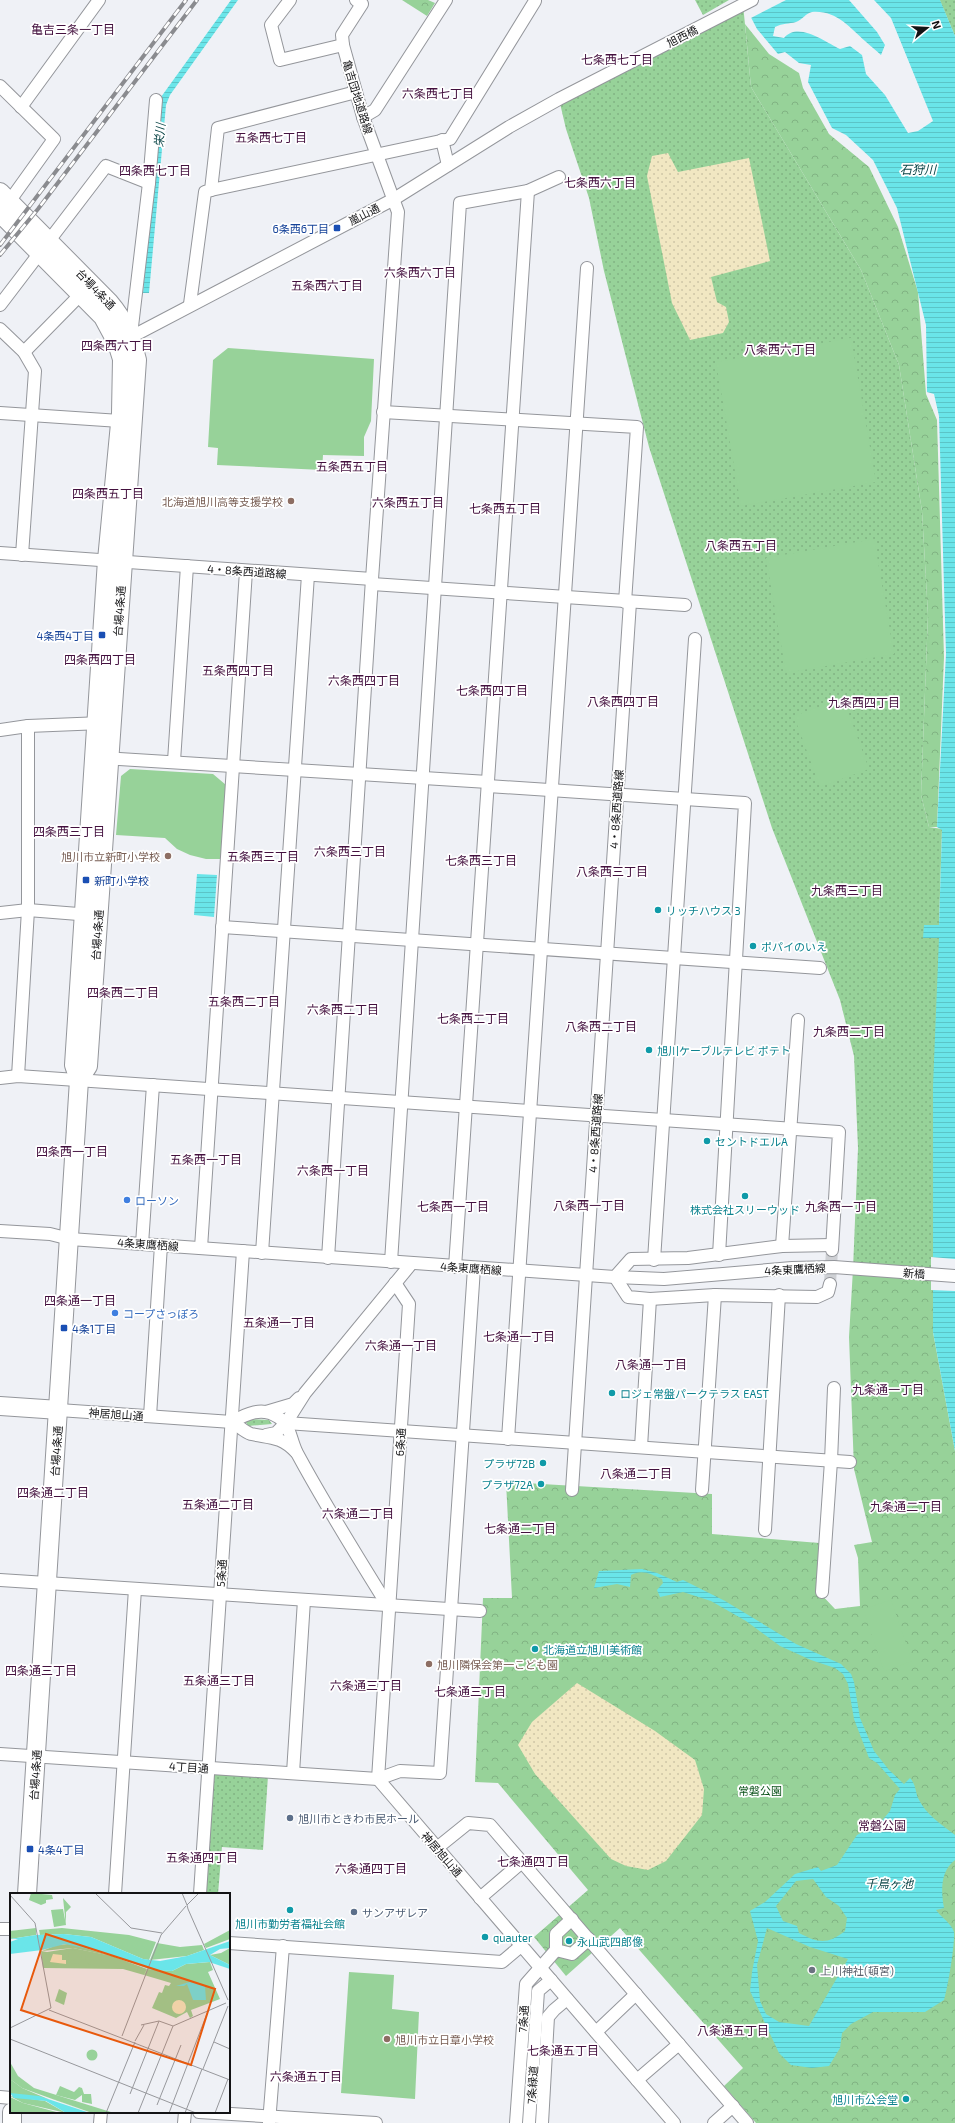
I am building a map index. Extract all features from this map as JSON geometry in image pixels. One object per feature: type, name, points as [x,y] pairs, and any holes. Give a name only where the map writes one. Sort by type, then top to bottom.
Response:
[{"type":"highway","name":"台場4条通","points":[[2,207],[44,247],[109,302],[123,319],[131,336],[137,360],[115,561]]},
{"type":"highway","name":"台場4条通","points":[[27,1893],[70,1239],[79,1080],[74,1065],[91,915],[115,561],[122,359],[117,342],[103,316],[81,294],[44,247]]},
{"type":"highway","points":[[103,316],[131,336],[128,374],[120,417]]},
{"type":"highway","name":"神居旭山通","points":[[0,1406],[59,1410]]},
{"type":"street","points":[[21,107],[99,0]]},
{"type":"street","points":[[290,0],[271,25],[280,60],[343,45]]},
{"type":"street","name":"亀吉団地道路線","points":[[328,1258],[348,936],[398,212],[364,117],[343,45],[342,34],[362,4],[356,0]]},
{"type":"street","points":[[364,117],[375,110],[446,0]]},
{"type":"street","points":[[190,304],[205,192],[450,139],[535,0]]},
{"type":"street","name":"旭西橋","points":[[591,82],[752,0]]},
{"type":"street","name":"嵐山通","points":[[131,336],[394,199],[509,127],[591,82]]},
{"type":"street","points":[[0,86],[54,139],[2,207]]},
{"type":"street","points":[[211,190],[218,128],[356,92]]},
{"type":"street","points":[[131,336],[149,183],[156,100]]},
{"type":"street","points":[[442,140],[448,165]]},
{"type":"street","points":[[0,305],[106,166],[149,183]]},
{"type":"street","points":[[391,1262],[460,203],[528,191],[559,177]]},
{"type":"street","points":[[455,1267],[528,191]]},
{"type":"street","points":[[508,1439],[586,268]]},
{"type":"street","points":[[24,352],[81,294]]},
{"type":"street","points":[[0,328],[24,352],[35,371],[22,555]]},
{"type":"street","points":[[384,412],[637,427],[627,602],[685,605]]},
{"type":"street","points":[[0,413],[33,416],[120,417]]},
{"type":"street","name":"4・8条西道路線","points":[[0,553],[308,575],[435,588],[627,602],[617,794],[572,1490]]},
{"type":"street","points":[[174,761],[187,566]]},
{"type":"street","points":[[201,1248],[210,1089],[246,571]]},
{"type":"street","points":[[262,1253],[308,575]]},
{"type":"street","points":[[654,1260],[695,639]]},
{"type":"street","points":[[0,730],[28,726],[104,723]]},
{"type":"street","points":[[18,1076],[28,910],[28,726]]},
{"type":"street","points":[[102,757],[423,778],[617,794],[684,797],[745,803],[719,1255]]},
{"type":"street","points":[[0,913],[28,910],[91,915]]},
{"type":"street","points":[[222,927],[820,968]]},
{"type":"street","points":[[782,1246],[792,1128],[798,1020]]},
{"type":"street","points":[[0,1078],[18,1076],[839,1132],[832,1248],[782,1246],[719,1255],[654,1260],[631,1259],[615,1277],[628,1297],[650,1299],[715,1295],[779,1295],[817,1297],[829,1288]]},
{"type":"street","points":[[142,1244],[153,1085]]},
{"type":"street","name":"4条東鷹栖線","points":[[0,1231],[50,1234],[70,1239],[411,1264],[615,1277],[664,1279],[799,1268],[834,1267],[873,1270]]},
{"type":"street","points":[[150,1416],[161,1245]]},
{"type":"street","name":"5条通","points":[[200,1893],[243,1251]]},
{"type":"street","points":[[305,1393],[293,1404],[266,1412],[250,1412],[232,1422],[249,1434],[266,1435],[276,1433],[286,1423],[305,1393],[411,1264]]},
{"type":"street","points":[[286,1423],[296,1452],[388,1606],[378,1779],[400,1771],[440,1773],[474,1268]]},
{"type":"street","name":"新橋","points":[[873,1270],[955,1276]]},
{"type":"street","name":"6条通","points":[[388,1606],[409,1304],[395,1283]]},
{"type":"street","points":[[702,1490],[715,1295]]},
{"type":"street","points":[[765,1530],[779,1295]]},
{"type":"street","points":[[641,1447],[650,1299]]},
{"type":"street","points":[[822,1592],[831,1461],[834,1388]]},
{"type":"street","name":"神居旭山通","points":[[59,1410],[232,1422]]},
{"type":"street","points":[[266,1412],[276,1416],[286,1423],[850,1462]]},
{"type":"street","points":[[266,1435],[290,1446],[296,1452]]},
{"type":"street","points":[[0,1580],[480,1611]]},
{"type":"street","points":[[115,1893],[135,1589]]},
{"type":"street","points":[[293,1773],[304,1600]]},
{"type":"street","name":"4丁目通","points":[[0,1754],[378,1779]]},
{"type":"street","name":"神居旭山通","points":[[378,1779],[674,2123]]},
{"type":"street","points":[[436,1848],[468,1823],[490,1825],[747,2123]]},
{"type":"street","points":[[480,1898],[522,1862]]},
{"type":"street","points":[[572,1920],[556,1934],[556,1950],[572,1954],[589,1940]]},
{"type":"street","points":[[230,1943],[502,1962],[521,1946]]},
{"type":"street","points":[[270,2120],[283,1946]]},
{"type":"street","name":"7条通","points":[[516,2123],[526,1984],[556,1950]]},
{"type":"street","name":"7条緑道","points":[[529,2123],[538,1991],[551,1980]]},
{"type":"street","points":[[596,2032],[636,1994]]},
{"type":"street","points":[[542,2123],[548,2017],[568,1999]]},
{"type":"street","points":[[637,2080],[679,2044]]},
{"type":"street","points":[[0,2097],[10,2098]]},
{"type":"street","points":[[714,2123],[733,2106]]},
{"type":"street","points":[[100,2123],[101,2113]]},
{"type":"street","points":[[184,2123],[185,2113]]},
{"type":"street","points":[[208,2113],[270,2120],[376,2123]]},
{"type":"green space","points":[[402,0],[428,0],[435,3],[427,16]]},
{"type":"green space","points":[[695,0],[729,0],[703,15]]},
{"type":"green space","points":[[955,0],[955,36],[940,1]]},
{"type":"green space","points":[[743,4],[751,87],[861,270],[899,365],[922,511],[928,615],[921,795],[929,827],[942,829],[939,926],[923,938],[940,937],[933,1280],[853,1269],[858,1148],[854,1056],[840,1000],[772,828],[649,447],[604,271],[589,198],[566,129],[559,99]]},
{"type":"green space","points":[[745,24],[769,54],[799,73],[803,88],[829,134],[869,167],[898,227],[918,292],[926,394],[937,420],[944,657],[937,827],[929,827],[921,795],[928,615],[922,511],[899,365],[861,270],[751,87]]},
{"type":"green space","points":[[851,338],[876,482],[741,506],[716,362]]},
{"type":"green space","points":[[228,348],[374,359],[371,421],[364,437],[364,456],[323,455],[322,470],[217,465],[218,448],[208,447],[213,360]]},
{"type":"green space","points":[[874,539],[894,654],[786,673],[766,558]]},
{"type":"green space","points":[[843,698],[869,769],[820,787],[794,716]]},
{"type":"green space","points":[[130,769],[213,774],[226,785],[221,859],[206,859],[190,855],[177,849],[165,838],[116,835],[121,776]]},
{"type":"green space","name":"常磐公園","points":[[853,1269],[933,1280],[933,1332],[955,1451],[955,2123],[756,2123],[724,2086],[743,2068],[620,1928],[566,1976],[534,1937],[588,1890],[498,1783],[475,1782],[483,1598],[512,1598],[506,1482],[712,1494],[712,1534],[819,1543],[818,1591],[835,1609],[860,1606],[858,1558],[854,1545],[872,1542],[854,1469],[849,1337]]},
{"type":"green space","points":[[248,1419],[269,1420],[272,1424],[248,1426],[246,1422]]},
{"type":"green space","points":[[891,1600],[912,1661],[884,1671],[863,1609]]},
{"type":"green space","points":[[209,1774],[268,1776],[263,1850],[222,1847],[218,1893],[200,1893]]},
{"type":"green space","points":[[349,1972],[394,1975],[392,2009],[419,2012],[415,2099],[341,2093]]},
{"type":"sand","points":[[668,153],[678,172],[749,158],[770,261],[711,277],[717,302],[726,307],[729,322],[723,333],[690,340],[672,303],[647,176],[652,156]]},
{"type":"sand","points":[[577,1683],[655,1731],[695,1760],[704,1789],[702,1815],[666,1861],[648,1870],[626,1866],[611,1859],[535,1774],[518,1745],[532,1722]]},
{"type":"water","name":"栄川","points":[[231,0],[238,0],[170,95],[166,105],[149,293],[143,293],[159,105],[161,97]]},
{"type":"water","name":"石狩川","points":[[742,0],[849,0],[877,32],[885,45],[881,55],[842,20],[821,12],[812,12],[796,22],[775,27],[773,36],[784,38],[790,33],[804,32],[812,34],[840,49],[850,46],[862,55],[866,74],[885,95],[908,133],[918,131],[933,121],[891,18],[874,0],[940,0],[955,36],[955,1451],[933,1332],[933,1086],[939,938],[923,938],[924,925],[939,925],[942,830],[937,827],[946,654],[939,416],[934,394],[927,392],[926,325],[897,208],[873,160],[846,135],[832,128],[808,82],[811,65],[799,63],[785,52],[778,54],[757,29]]},
{"type":"water","points":[[197,874],[217,875],[214,917],[194,915]]},
{"type":"water","name":"千鳥ヶ池","points":[[642,1569],[657,1573],[677,1582],[683,1580],[725,1601],[796,1644],[841,1664],[851,1674],[854,1682],[860,1718],[874,1751],[889,1770],[904,1784],[910,1778],[921,1804],[934,1819],[955,1835],[955,1860],[947,1870],[943,1882],[942,1895],[944,1908],[936,1910],[951,1926],[954,1932],[951,1966],[944,2000],[925,2012],[873,2012],[851,2024],[842,2033],[840,2048],[829,2066],[812,2068],[791,2065],[779,2053],[750,1991],[758,1941],[750,1911],[765,1902],[795,1874],[818,1867],[821,1871],[837,1865],[857,1835],[880,1823],[890,1811],[895,1795],[900,1789],[877,1763],[869,1758],[854,1719],[848,1684],[843,1674],[835,1668],[811,1660],[780,1646],[746,1621],[711,1601],[683,1592],[660,1597],[657,1590],[663,1583],[662,1579],[650,1574],[639,1572],[631,1575],[630,1587],[617,1584],[594,1588],[599,1571]],"holes":[[[813,1879],[826,1897],[839,1906],[847,1918],[845,1931],[833,1939],[822,1941],[812,1939],[799,1933],[797,1926],[783,1921],[776,1906],[796,1881]],[[767,1928],[810,1947],[848,1959],[809,2026],[779,2022],[766,2014],[760,2001],[757,1965]]]},
{"type":"pier","points":[[740,0],[786,0],[749,19]]},
{"type":"pier","points":[[931,1257],[955,1259],[955,1291],[931,1290]]},
{"type":"tunnel","points":[[830,1284],[832,1250]]},
{"type":"railway","points":[[0,245],[186,0]]},
{"type":"railway","points":[[0,255],[38,209],[197,0]]},
{"type":"place","name":"6条西6丁目","points":[[337,228]]},
{"type":"place","name":"北海道旭川高等支援学校","points":[[291,501]]},
{"type":"place","name":"4条西4丁目","points":[[102,635]]},
{"type":"place","name":"旭川市立新町小学校","points":[[168,856]]},
{"type":"place","name":"新町小学校","points":[[86,880]]},
{"type":"place","name":"リッチハウス 3","points":[[658,910]]},
{"type":"place","name":"ポパイのいえ","points":[[753,946]]},
{"type":"place","name":"旭川ケーブルテレビ ポテト","points":[[649,1050]]},
{"type":"place","name":"セントドエルA","points":[[707,1141]]},
{"type":"place","name":"株式会社スリーウッド","points":[[745,1196]]},
{"type":"place","name":"ローソン","points":[[127,1200]]},
{"type":"place","name":"コープさっぽろ","points":[[115,1313]]},
{"type":"place","name":"4条1丁目","points":[[64,1328]]},
{"type":"place","name":"ロジェ常盤パークテラス EAST","points":[[612,1393]]},
{"type":"place","name":"プラザ72B","points":[[543,1463]]},
{"type":"place","name":"プラザ72A","points":[[541,1484]]},
{"type":"place","name":"北海道立旭川美術館","points":[[535,1649]]},
{"type":"place","name":"旭川隣保会第一こども園","points":[[429,1664]]},
{"type":"place","name":"旭川市ときわ市民ホール","points":[[290,1818]]},
{"type":"place","name":"4条4丁目","points":[[30,1849]]},
{"type":"place","name":"旭川市勤労者福祉会館","points":[[290,1910]]},
{"type":"place","name":"サンアザレア","points":[[354,1912]]},
{"type":"place","name":"quauter","points":[[485,1937]]},
{"type":"place","name":"永山武四郎像","points":[[569,1941]]},
{"type":"place","name":"上川神社(頓宮)","points":[[812,1970]]},
{"type":"place","name":"旭川市立日章小学校","points":[[387,2039]]},
{"type":"place","name":"旭川市公会堂","points":[[906,2099]]},
{"type":"district","name":"亀吉三条一丁目","points":[[73,29]]},
{"type":"district","name":"七条西七丁目","points":[[617,59]]},
{"type":"district","name":"六条西七丁目","points":[[438,93]]},
{"type":"district","name":"五条西七丁目","points":[[271,137]]},
{"type":"district","name":"四条西七丁目","points":[[155,170]]},
{"type":"district","name":"七条西六丁目","points":[[600,182]]},
{"type":"district","name":"六条西六丁目","points":[[420,272]]},
{"type":"district","name":"五条西六丁目","points":[[327,285]]},
{"type":"district","name":"四条西六丁目","points":[[117,345]]},
{"type":"district","name":"八条西六丁目","points":[[780,349]]},
{"type":"district","name":"五条西五丁目","points":[[352,466]]},
{"type":"district","name":"四条西五丁目","points":[[108,493]]},
{"type":"district","name":"六条西五丁目","points":[[408,502]]},
{"type":"district","name":"七条西五丁目","points":[[505,508]]},
{"type":"district","name":"八条西五丁目","points":[[741,545]]},
{"type":"district","name":"四条西四丁目","points":[[100,659]]},
{"type":"district","name":"五条西四丁目","points":[[238,670]]},
{"type":"district","name":"六条西四丁目","points":[[364,680]]},
{"type":"district","name":"七条西四丁目","points":[[492,690]]},
{"type":"district","name":"八条西四丁目","points":[[623,701]]},
{"type":"district","name":"九条西四丁目","points":[[864,702]]},
{"type":"district","name":"四条西三丁目","points":[[69,831]]},
{"type":"district","name":"六条西三丁目","points":[[350,851]]},
{"type":"district","name":"五条西三丁目","points":[[263,856]]},
{"type":"district","name":"七条西三丁目","points":[[481,860]]},
{"type":"district","name":"八条西三丁目","points":[[612,871]]},
{"type":"district","name":"九条西三丁目","points":[[847,890]]},
{"type":"district","name":"四条西二丁目","points":[[123,992]]},
{"type":"district","name":"五条西二丁目","points":[[244,1001]]},
{"type":"district","name":"六条西二丁目","points":[[343,1009]]},
{"type":"district","name":"七条西二丁目","points":[[473,1018]]},
{"type":"district","name":"八条西二丁目","points":[[601,1026]]},
{"type":"district","name":"九条西二丁目","points":[[849,1031]]},
{"type":"district","name":"四条西一丁目","points":[[72,1151]]},
{"type":"district","name":"五条西一丁目","points":[[206,1159]]},
{"type":"district","name":"六条西一丁目","points":[[333,1170]]},
{"type":"district","name":"八条西一丁目","points":[[589,1205]]},
{"type":"district","name":"七条西一丁目","points":[[453,1206]]},
{"type":"district","name":"九条西一丁目","points":[[841,1206]]},
{"type":"district","name":"四条通一丁目","points":[[80,1300]]},
{"type":"district","name":"五条通一丁目","points":[[279,1322]]},
{"type":"district","name":"七条通一丁目","points":[[519,1336]]},
{"type":"district","name":"六条通一丁目","points":[[401,1345]]},
{"type":"district","name":"八条通一丁目","points":[[651,1364]]},
{"type":"district","name":"九条通一丁目","points":[[888,1389]]},
{"type":"district","name":"八条通二丁目","points":[[636,1473]]},
{"type":"district","name":"四条通二丁目","points":[[53,1492]]},
{"type":"district","name":"五条通二丁目","points":[[218,1504]]},
{"type":"district","name":"九条通二丁目","points":[[906,1506]]},
{"type":"district","name":"六条通二丁目","points":[[358,1513]]},
{"type":"district","name":"七条通二丁目","points":[[520,1528]]},
{"type":"district","name":"四条通三丁目","points":[[41,1670]]},
{"type":"district","name":"五条通三丁目","points":[[219,1680]]},
{"type":"district","name":"六条通三丁目","points":[[366,1685]]},
{"type":"district","name":"七条通三丁目","points":[[470,1691]]},
{"type":"district","name":"常磐公園","points":[[882,1825]]},
{"type":"district","name":"五条通四丁目","points":[[202,1857]]},
{"type":"district","name":"七条通四丁目","points":[[533,1861]]},
{"type":"district","name":"六条通四丁目","points":[[371,1868]]},
{"type":"district","name":"八条通五丁目","points":[[733,2030]]},
{"type":"district","name":"七条通五丁目","points":[[563,2050]]},
{"type":"district","name":"六条通五丁目","points":[[306,2076]]}]
